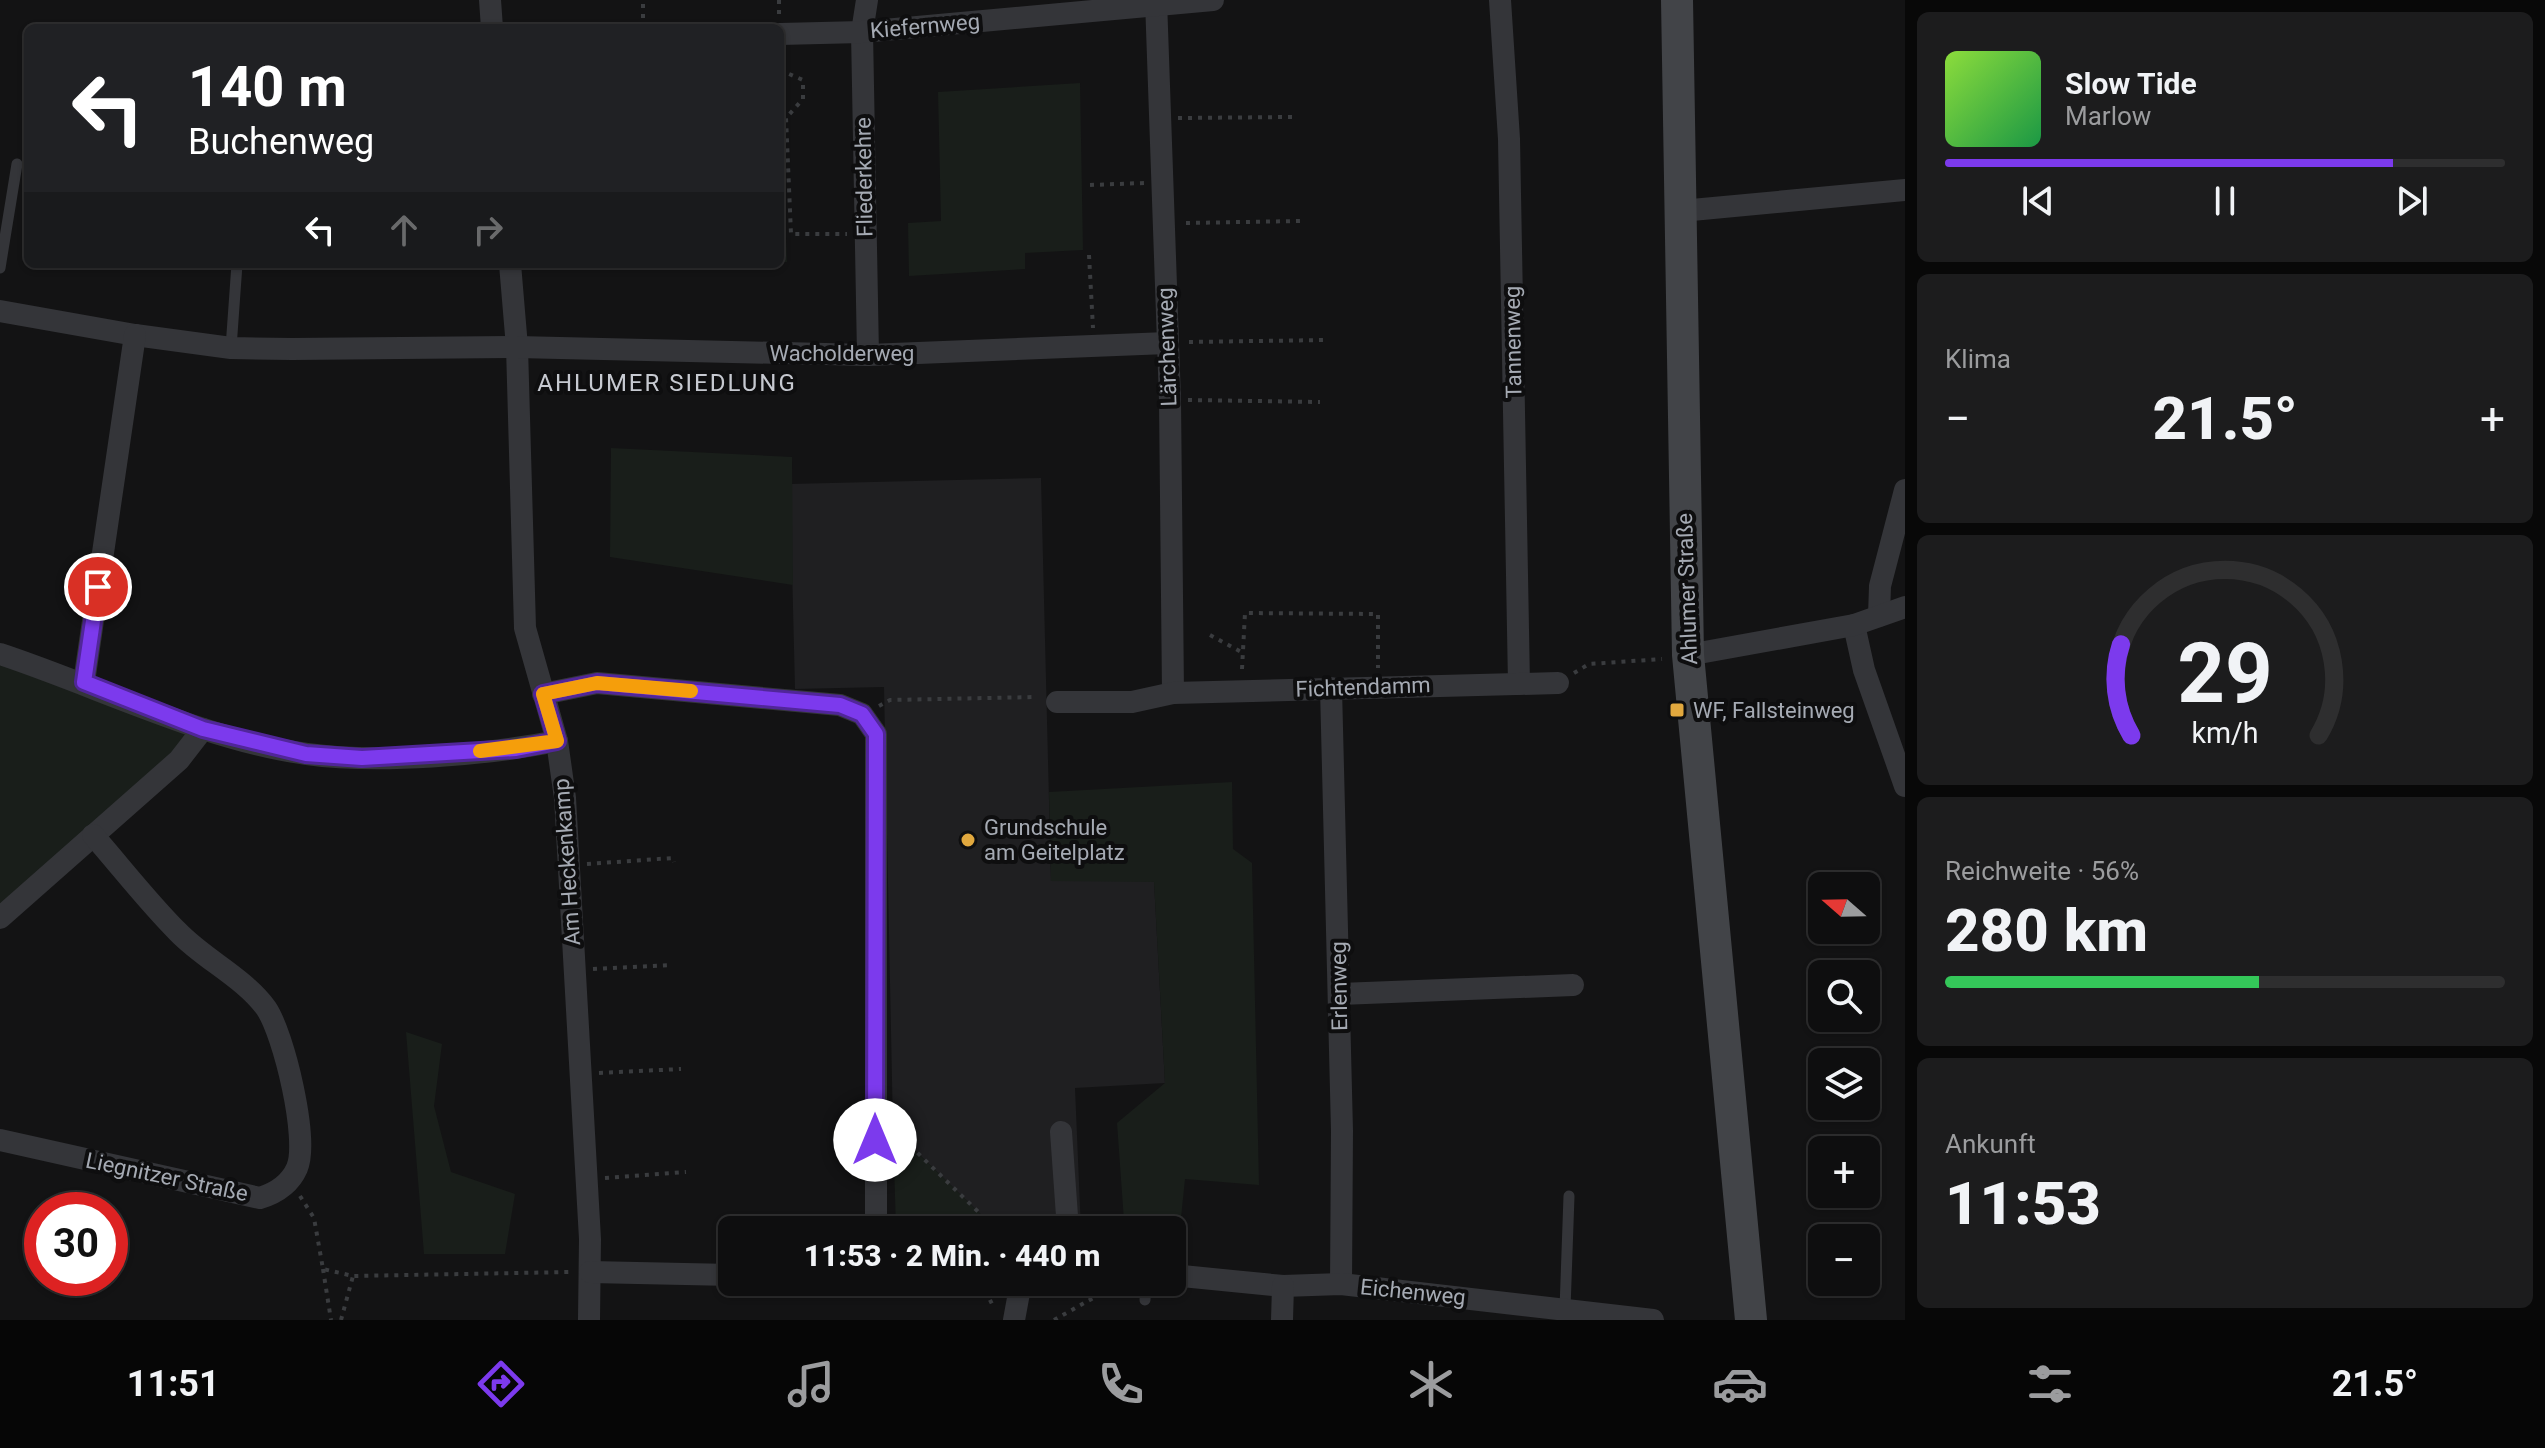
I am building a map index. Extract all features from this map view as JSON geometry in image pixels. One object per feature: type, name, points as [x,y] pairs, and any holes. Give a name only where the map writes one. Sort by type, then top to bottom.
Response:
[{"type":"main road","name":"Ahlumer Straße","points":[[1677,0],[1681,211],[1676,657],[1751,1320]]},
{"type":"street","points":[[490,0],[492,24]]},
{"type":"street","name":"Fliederkehre","points":[[867,0],[862,32],[868,355]]},
{"type":"street","name":"Kiefernweg","points":[[784,34],[862,32],[1156,2],[1213,0]]},
{"type":"street","name":"Tannenweg","points":[[1500,0],[1509,139],[1519,684]]},
{"type":"street","name":"Lärchenweg","points":[[1156,2],[1170,400],[1173,693]]},
{"type":"street","points":[[1681,211],[1905,190]]},
{"type":"street","name":"Am Heckenkamp","points":[[510,268],[517,347],[525,628],[557,741],[569,866],[587,1179],[589,1320]]},
{"type":"street","name":"Wacholderweg","points":[[0,311],[231,348],[517,347],[868,355],[1167,343]]},
{"type":"street","points":[[84,682],[135,335]]},
{"type":"street","points":[[1879,616],[1880,586],[1905,490]]},
{"type":"street","points":[[1676,657],[1854,625],[1905,607]]},
{"type":"street","points":[[1854,625],[1864,670],[1905,786]]},
{"type":"street","points":[[0,654],[84,682],[203,729],[306,754],[362,758],[516,749],[557,741]]},
{"type":"street","points":[[543,694],[597,683],[840,705],[862,714],[876,734],[876,1216]]},
{"type":"street","name":"Fichtendamm","points":[[1057,702],[1132,702],[1173,693],[1558,683]]},
{"type":"street","name":"Erlenweg","points":[[1331,688],[1340,994],[1341,1284]]},
{"type":"street","points":[[0,918],[179,760],[203,729]]},
{"type":"street","points":[[93,835],[179,933],[249,989],[266,1009],[289,1064],[300,1142],[298,1166],[289,1180]]},
{"type":"street","points":[[1340,994],[1573,985]]},
{"type":"street","points":[[1061,1132],[1067,1216]]},
{"type":"street","name":"Liegnitzer Straße","points":[[0,1140],[260,1198],[274,1194],[289,1180]]},
{"type":"street","points":[[590,1272],[718,1275]]},
{"type":"street","name":"Eichenweg","points":[[1186,1276],[1283,1286],[1341,1284],[1570,1313],[1653,1320]]},
{"type":"street","points":[[1282,1320],[1283,1286]]},
{"type":"street","points":[[1014,1320],[1018,1296]]},
{"type":"lane","points":[[0,268],[17,164]]},
{"type":"lane","points":[[231,348],[237,268]]},
{"type":"lane","points":[[1569,1196],[1570,1313]]},
{"type":"lane","points":[[1145,1296],[1145,1300]]},
{"type":"path","points":[[643,0],[643,24]]},
{"type":"path","points":[[784,72],[803,80],[803,99],[786,118],[791,234],[865,234]]},
{"type":"path","points":[[1160,119],[1292,117]]},
{"type":"path","points":[[1090,185],[1162,182]]},
{"type":"path","points":[[1163,223],[1300,221]]},
{"type":"path","points":[[1089,255],[1094,346]]},
{"type":"path","points":[[1167,343],[1326,340]]},
{"type":"path","points":[[1170,400],[1320,402]]},
{"type":"path","points":[[1240,692],[1245,613],[1378,614],[1378,686]]},
{"type":"path","points":[[1210,635],[1244,653]]},
{"type":"path","points":[[1558,683],[1589,664],[1676,657]]},
{"type":"path","points":[[862,714],[890,700],[1034,696],[1057,702]]},
{"type":"path","points":[[569,866],[673,858],[674,862]]},
{"type":"path","points":[[575,971],[671,965]]},
{"type":"path","points":[[581,1074],[681,1069]]},
{"type":"path","points":[[874,1111],[983,1216]]},
{"type":"path","points":[[587,1179],[686,1172]]},
{"type":"path","points":[[289,1180],[314,1218],[331,1320]]},
{"type":"path","points":[[323,1269],[353,1276],[590,1272]]},
{"type":"path","points":[[341,1320],[353,1276]]},
{"type":"path","points":[[988,1296],[996,1311],[994,1320]]},
{"type":"path","points":[[1054,1320],[1080,1303],[1103,1296]]},
{"type":"shaded area","points":[[1080,83],[1083,250],[1025,253],[1025,269],[909,276],[908,223],[941,221],[938,92]]},
{"type":"shaded area","points":[[784,186],[787,262],[784,262]]},
{"type":"shaded area","points":[[611,448],[792,457],[793,585],[610,557]]},
{"type":"shaded area","name":"Grundschule am Geitelplatz","points":[[1041,478],[1051,881],[1154,881],[1165,1083],[1075,1088],[1080,1216],[983,1216],[893,1129],[884,687],[795,689],[790,484]]},
{"type":"shaded area","points":[[0,659],[188,733],[168,766],[0,918]]},
{"type":"shaded area","points":[[1232,782],[1233,849],[1252,863],[1259,1185],[1185,1179],[1181,1216],[1124,1216],[1117,1123],[1165,1083],[1154,882],[1051,881],[1049,792]]},
{"type":"shaded area","points":[[406,1032],[442,1044],[434,1106],[451,1172],[515,1194],[505,1254],[424,1254]]},
{"type":"shaded area","points":[[893,1129],[983,1216],[896,1216]]},
{"type":"slow traffic","points":[[480,751],[516,749],[557,741],[543,694],[597,683],[691,691]]},
{"type":"place","name":"WF, Fallsteinweg","points":[[1677,710]]},
{"type":"place","name":"Grundschule am Geitelplatz","points":[[968,840]]},
{"type":"district","name":"AHLUMER SIEDLUNG","points":[[667,383]]},
{"type":"route","points":[[98,587],[84,682],[203,729],[306,754],[362,758],[516,749],[557,741],[543,694],[597,683],[840,705],[862,714],[876,734],[875,1140]]}]
